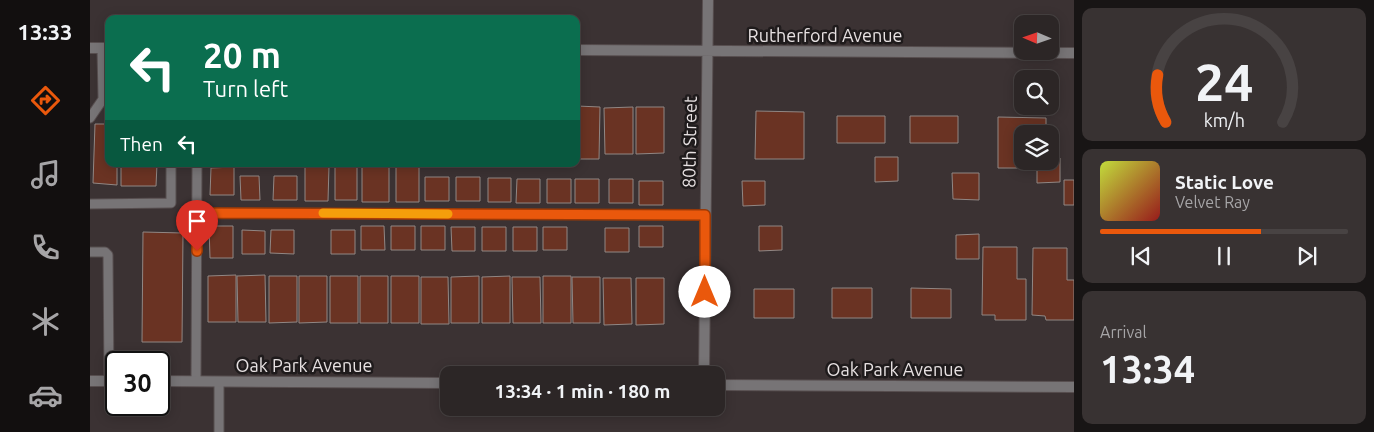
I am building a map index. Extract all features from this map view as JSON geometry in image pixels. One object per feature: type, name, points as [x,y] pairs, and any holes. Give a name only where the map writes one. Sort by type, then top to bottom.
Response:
[{"type":"street","name":"80th Street","points":[[704,366],[708,0]]},
{"type":"street","points":[[90,48],[105,48]]},
{"type":"street","name":"Rutherford Avenue","points":[[580,50],[1074,53]]},
{"type":"street","points":[[90,381],[105,381]]},
{"type":"street","name":"Oak Park Avenue","points":[[170,381],[440,383]]},
{"type":"street","name":"Oak Park Avenue","points":[[725,385],[1074,387]]},
{"type":"lane","points":[[90,118],[105,100]]},
{"type":"lane","points":[[90,204],[171,203],[171,167]]},
{"type":"lane","points":[[196,382],[197,167]]},
{"type":"lane","points":[[197,213],[705,215]]},
{"type":"lane","points":[[90,252],[105,252],[108,255],[112,351]]},
{"type":"lane","points":[[219,382],[219,432]]},
{"type":"building","points":[[580,106],[600,107],[599,159],[580,159]]},
{"type":"building","points":[[633,107],[633,154],[605,154],[604,108]]},
{"type":"building","points":[[636,107],[664,107],[664,153],[636,154]]},
{"type":"building","points":[[756,111],[804,112],[804,159],[755,159]]},
{"type":"building","points":[[837,116],[885,116],[885,143],[837,143]]},
{"type":"building","points":[[910,116],[958,116],[958,143],[910,143]]},
{"type":"building","points":[[998,117],[1046,118],[1046,125],[1014,125],[1014,168],[998,168]]},
{"type":"building","points":[[95,124],[105,124],[105,167],[117,167],[117,185],[93,183]]},
{"type":"building","points":[[875,157],[898,157],[898,181],[875,182]]},
{"type":"building","points":[[1060,158],[1060,182],[1037,183],[1037,170],[1059,170]]},
{"type":"building","points":[[121,167],[157,167],[156,186],[121,186]]},
{"type":"building","points":[[234,167],[234,195],[210,195],[211,168]]},
{"type":"building","points":[[305,167],[329,167],[328,201],[305,201]]},
{"type":"building","points":[[335,167],[357,167],[357,200],[335,200]]},
{"type":"building","points":[[362,167],[389,167],[389,202],[362,202]]},
{"type":"building","points":[[396,167],[419,167],[419,202],[396,202]]},
{"type":"building","points":[[952,173],[979,173],[979,200],[953,199]]},
{"type":"building","points":[[240,176],[259,176],[260,200],[241,200]]},
{"type":"building","points":[[274,176],[297,176],[297,200],[273,200]]},
{"type":"building","points":[[425,177],[449,177],[449,201],[425,201]]},
{"type":"building","points":[[456,177],[480,177],[480,201],[456,201]]},
{"type":"building","points":[[488,178],[511,178],[511,202],[488,202]]},
{"type":"building","points":[[517,179],[540,179],[540,203],[516,203]]},
{"type":"building","points":[[547,179],[571,179],[571,203],[547,203]]},
{"type":"building","points":[[575,179],[599,179],[599,203],[575,203]]},
{"type":"building","points":[[609,179],[633,179],[633,203],[609,203]]},
{"type":"building","points":[[1064,180],[1074,180],[1074,205],[1064,205]]},
{"type":"building","points":[[639,181],[663,181],[663,205],[639,205]]},
{"type":"building","points":[[742,181],[765,181],[765,205],[743,206]]},
{"type":"building","points":[[209,226],[233,226],[233,258],[210,258]]},
{"type":"building","points":[[361,226],[384,226],[385,250],[361,250]]},
{"type":"building","points":[[391,226],[415,226],[415,250],[391,250]]},
{"type":"building","points":[[421,226],[445,226],[445,250],[421,250]]},
{"type":"building","points":[[639,226],[663,226],[663,247],[639,247]]},
{"type":"building","points":[[759,226],[782,226],[782,250],[759,251]]},
{"type":"building","points":[[451,227],[475,227],[475,251],[452,251]]},
{"type":"building","points":[[482,227],[506,227],[506,251],[482,251]]},
{"type":"building","points":[[513,227],[537,227],[537,251],[513,251]]},
{"type":"building","points":[[543,227],[567,227],[567,250],[543,250]]},
{"type":"building","points":[[605,228],[629,228],[629,252],[605,252]]},
{"type":"building","points":[[242,230],[265,231],[265,254],[242,254]]},
{"type":"building","points":[[271,230],[294,230],[294,254],[270,253]]},
{"type":"building","points":[[331,230],[355,230],[355,254],[331,254]]},
{"type":"building","points":[[143,232],[183,233],[182,342],[142,342]]},
{"type":"building","points":[[979,234],[979,259],[956,259],[956,235]]},
{"type":"building","points":[[983,247],[1017,247],[1017,279],[1026,279],[1026,320],[995,320],[995,315],[982,315]]},
{"type":"building","points":[[1033,248],[1067,248],[1067,280],[1074,280],[1074,320],[1046,320],[1045,316],[1032,315]]},
{"type":"building","points":[[236,275],[236,322],[208,322],[208,276]]},
{"type":"building","points":[[265,275],[266,322],[238,322],[237,276]]},
{"type":"building","points":[[269,276],[297,276],[297,322],[269,323]]},
{"type":"building","points":[[299,276],[327,276],[327,322],[299,323]]},
{"type":"building","points":[[330,276],[358,276],[358,323],[330,323]]},
{"type":"building","points":[[360,276],[388,276],[388,323],[360,323]]},
{"type":"building","points":[[391,276],[419,276],[419,323],[391,323]]},
{"type":"building","points":[[479,276],[479,323],[451,323],[451,277]]},
{"type":"building","points":[[510,276],[510,323],[482,323],[482,277]]},
{"type":"building","points":[[543,276],[571,276],[571,323],[543,323]]},
{"type":"building","points":[[421,277],[448,277],[449,324],[421,324]]},
{"type":"building","points":[[512,277],[540,277],[541,323],[513,323]]},
{"type":"building","points":[[572,277],[600,277],[600,323],[573,323]]},
{"type":"building","points":[[603,278],[631,278],[632,324],[604,325]]},
{"type":"building","points":[[636,278],[664,278],[664,324],[636,325]]},
{"type":"building","points":[[832,288],[872,288],[872,318],[832,318]]},
{"type":"building","points":[[911,288],[951,289],[951,318],[911,318]]},
{"type":"building","points":[[754,289],[794,289],[794,318],[754,318]]},
{"type":"slow traffic","points":[[323,213],[448,214]]},
{"type":"route","points":[[197,251],[197,213],[705,215],[705,292]]}]
